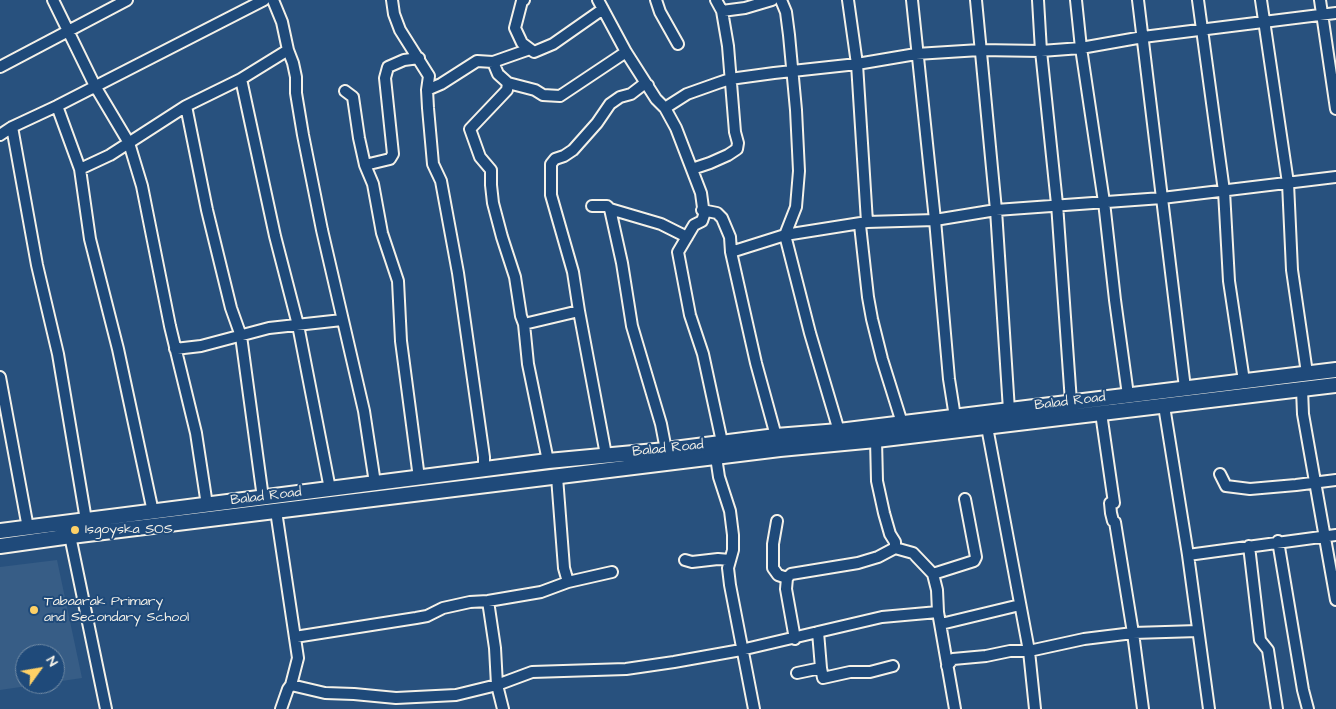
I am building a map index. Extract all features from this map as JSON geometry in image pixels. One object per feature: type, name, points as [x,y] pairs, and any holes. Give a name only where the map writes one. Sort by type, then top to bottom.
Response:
[{"type":"highway","name":"Balad Road","points":[[0,546],[69,529],[86,520],[548,461],[839,431],[1336,370]]},
{"type":"highway","name":"Balad Road","points":[[0,531],[28,528],[69,529],[276,511],[716,457],[988,427],[1336,385]]},
{"type":"street","points":[[53,0],[95,86],[129,143],[142,186],[175,349],[196,433],[207,505]]},
{"type":"street","points":[[0,67],[127,0]]},
{"type":"street","points":[[0,135],[12,127],[264,0]]},
{"type":"street","points":[[273,0],[282,22],[293,63],[303,134],[342,320],[364,411],[375,483]]},
{"type":"street","points":[[392,0],[394,14],[400,30],[429,76],[427,90],[433,164],[441,181],[458,273],[484,469]]},
{"type":"street","points":[[524,0],[522,1],[515,28],[522,42],[534,52],[553,44],[601,5],[626,52],[656,99],[665,108],[676,128],[701,193],[704,215],[702,221],[694,225],[678,252],[690,315],[703,354],[722,442]]},
{"type":"street","points":[[656,0],[660,12],[678,44]]},
{"type":"street","points":[[692,170],[737,149],[738,143],[735,132],[728,46],[722,11],[716,0]]},
{"type":"street","points":[[722,11],[745,8],[772,0]]},
{"type":"street","points":[[781,0],[786,12],[796,110],[799,172],[796,207],[785,236],[810,333],[839,431]]},
{"type":"street","points":[[848,0],[856,64],[868,297],[882,359],[902,423]]},
{"type":"street","points":[[912,0],[916,54],[935,220],[949,379],[955,417]]},
{"type":"street","points":[[976,0],[996,210],[1010,410]]},
{"type":"street","points":[[1038,0],[1041,51],[1057,204],[1071,402]]},
{"type":"street","points":[[1076,0],[1128,395]]},
{"type":"street","points":[[1138,0],[1185,388]]},
{"type":"street","points":[[1198,0],[1224,191],[1229,281],[1244,381]]},
{"type":"street","points":[[1261,0],[1288,183],[1292,270],[1307,373]]},
{"type":"street","points":[[1320,0],[1336,110]]},
{"type":"street","points":[[665,108],[686,94],[730,79],[856,64],[916,54],[980,50],[1041,51],[1081,48],[1143,37],[1336,13]]},
{"type":"street","points":[[80,169],[110,155],[186,106],[241,79],[288,50]]},
{"type":"street","points":[[427,90],[441,84],[477,61],[493,62],[530,50]]},
{"type":"street","points":[[493,62],[498,74],[508,83],[535,90],[543,95],[560,96],[626,52]]},
{"type":"street","points":[[365,165],[390,159],[393,154],[384,78],[388,67],[404,60],[419,58]]},
{"type":"street","points":[[241,79],[274,236],[298,325],[330,489]]},
{"type":"street","points":[[508,83],[507,90],[496,104],[470,129],[480,156],[491,170],[494,203],[502,237],[515,277],[524,324],[528,364],[548,461]]},
{"type":"street","points":[[606,455],[573,272],[551,195],[551,164],[555,159],[573,150],[597,123],[602,112],[610,104],[631,94],[644,84],[648,85]]},
{"type":"street","points":[[345,91],[353,97],[365,165],[372,184],[382,234],[398,282],[401,341],[419,478]]},
{"type":"street","points":[[57,106],[80,169],[90,238],[118,349],[153,512]]},
{"type":"street","points":[[186,106],[207,210],[231,308],[241,336],[263,498]]},
{"type":"street","points":[[12,127],[37,266],[58,354],[86,520]]},
{"type":"street","points":[[731,252],[785,236],[864,223],[935,220],[996,210],[1057,204],[1162,198],[1336,177]]},
{"type":"street","points":[[592,206],[606,206],[610,209],[661,224],[687,237]]},
{"type":"street","points":[[610,209],[622,263],[632,326],[661,424],[666,450]]},
{"type":"street","points":[[702,210],[717,213],[722,218],[730,236],[731,252],[756,363],[776,436]]},
{"type":"street","points":[[524,324],[579,311]]},
{"type":"street","points":[[175,349],[201,346],[269,328],[342,320]]},
{"type":"street","points":[[0,377],[28,528]]},
{"type":"street","points":[[1302,389],[1303,414],[1336,600]]},
{"type":"street","points":[[1164,406],[1188,555],[1209,709]]},
{"type":"street","points":[[1101,413],[1114,503],[1110,504],[1111,513],[1115,522],[1143,709]]},
{"type":"street","points":[[988,427],[1029,651],[1035,709]]},
{"type":"street","points":[[876,440],[877,481],[890,534],[895,542],[895,548]]},
{"type":"street","points":[[716,457],[719,477],[730,511],[733,534],[733,550],[728,568],[730,585],[741,650],[754,709]]},
{"type":"street","points":[[1220,474],[1226,486],[1250,489],[1336,480]]},
{"type":"street","points":[[557,477],[564,568],[568,582]]},
{"type":"street","points":[[933,574],[974,561],[976,557],[965,499]]},
{"type":"street","points":[[276,511],[298,658],[291,685],[281,709]]},
{"type":"street","points":[[777,521],[773,544],[773,568],[778,575],[787,578]]},
{"type":"street","points":[[69,529],[106,709]]},
{"type":"street","points":[[1188,555],[1336,534]]},
{"type":"street","points":[[1278,541],[1301,681],[1308,709]]},
{"type":"street","points":[[1249,546],[1260,640],[1268,650],[1278,709]]},
{"type":"street","points":[[795,639],[786,589],[787,578],[793,573],[858,563],[878,557],[895,548],[914,554],[933,574],[937,590],[938,612],[947,666],[956,709]]},
{"type":"street","points":[[686,560],[692,562],[718,559],[730,560]]},
{"type":"street","points":[[295,637],[427,616],[443,608],[470,602],[488,601],[541,592],[568,582],[612,572]]},
{"type":"street","points":[[488,601],[495,648],[496,684],[503,709]]},
{"type":"street","points":[[941,624],[1020,605]]},
{"type":"street","points":[[291,685],[326,694],[354,694],[396,698],[456,695],[532,672],[626,669],[741,650],[795,639],[882,617],[938,612]]},
{"type":"street","points":[[947,666],[953,659],[986,656],[1010,651],[1029,651],[1084,639],[1133,633],[1198,631]]},
{"type":"street","points":[[818,632],[823,678],[850,672],[870,672],[893,666]]},
{"type":"street","points":[[797,673],[821,668]]},
{"type":"shaded area","name":"Tabaarak Primary and Secondary School","points":[[57,560],[82,678],[65,681],[65,644],[15,644],[15,688],[0,690],[0,567]]},
{"type":"place","name":"Isgoyska SOS","points":[[75,530]]},
{"type":"place","name":"Tabaarak Primary and Secondary School","points":[[34,610]]}]
